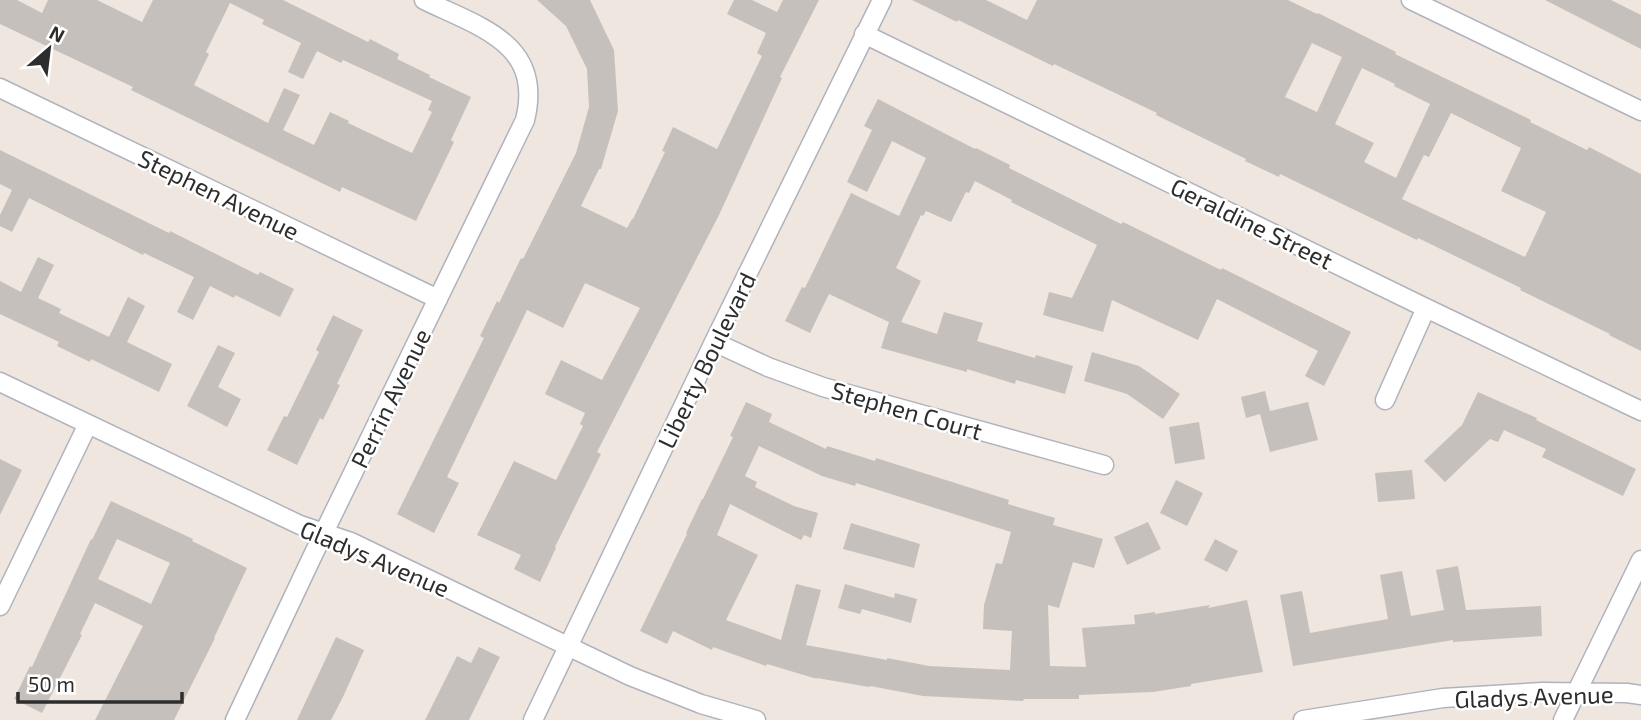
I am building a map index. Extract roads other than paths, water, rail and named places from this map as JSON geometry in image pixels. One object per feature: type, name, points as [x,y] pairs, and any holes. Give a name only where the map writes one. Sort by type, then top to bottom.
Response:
[{"type":"street","name":"Perrin Avenue","points":[[235,720],[524,120],[529,103],[525,72],[519,58],[507,44],[424,0]]},
{"type":"street","name":"Liberty Boulevard","points":[[533,720],[882,0]]},
{"type":"street","points":[[1412,0],[1641,111]]},
{"type":"street","name":"Geraldine Street","points":[[864,34],[1641,411]]},
{"type":"street","name":"Stephen Avenue","points":[[0,88],[438,299]]},
{"type":"street","points":[[1385,400],[1426,308]]},
{"type":"street","name":"Stephen Court","points":[[714,342],[768,367],[823,387],[1104,465]]},
{"type":"street","name":"Gladys Avenue","points":[[0,382],[300,525],[351,542],[630,676],[701,704],[756,720]]},
{"type":"street","points":[[0,606],[88,424]]},
{"type":"street","points":[[1563,720],[1641,560]]},
{"type":"street","name":"Gladys Avenue","points":[[1303,720],[1443,698],[1542,692],[1641,695]]}]
